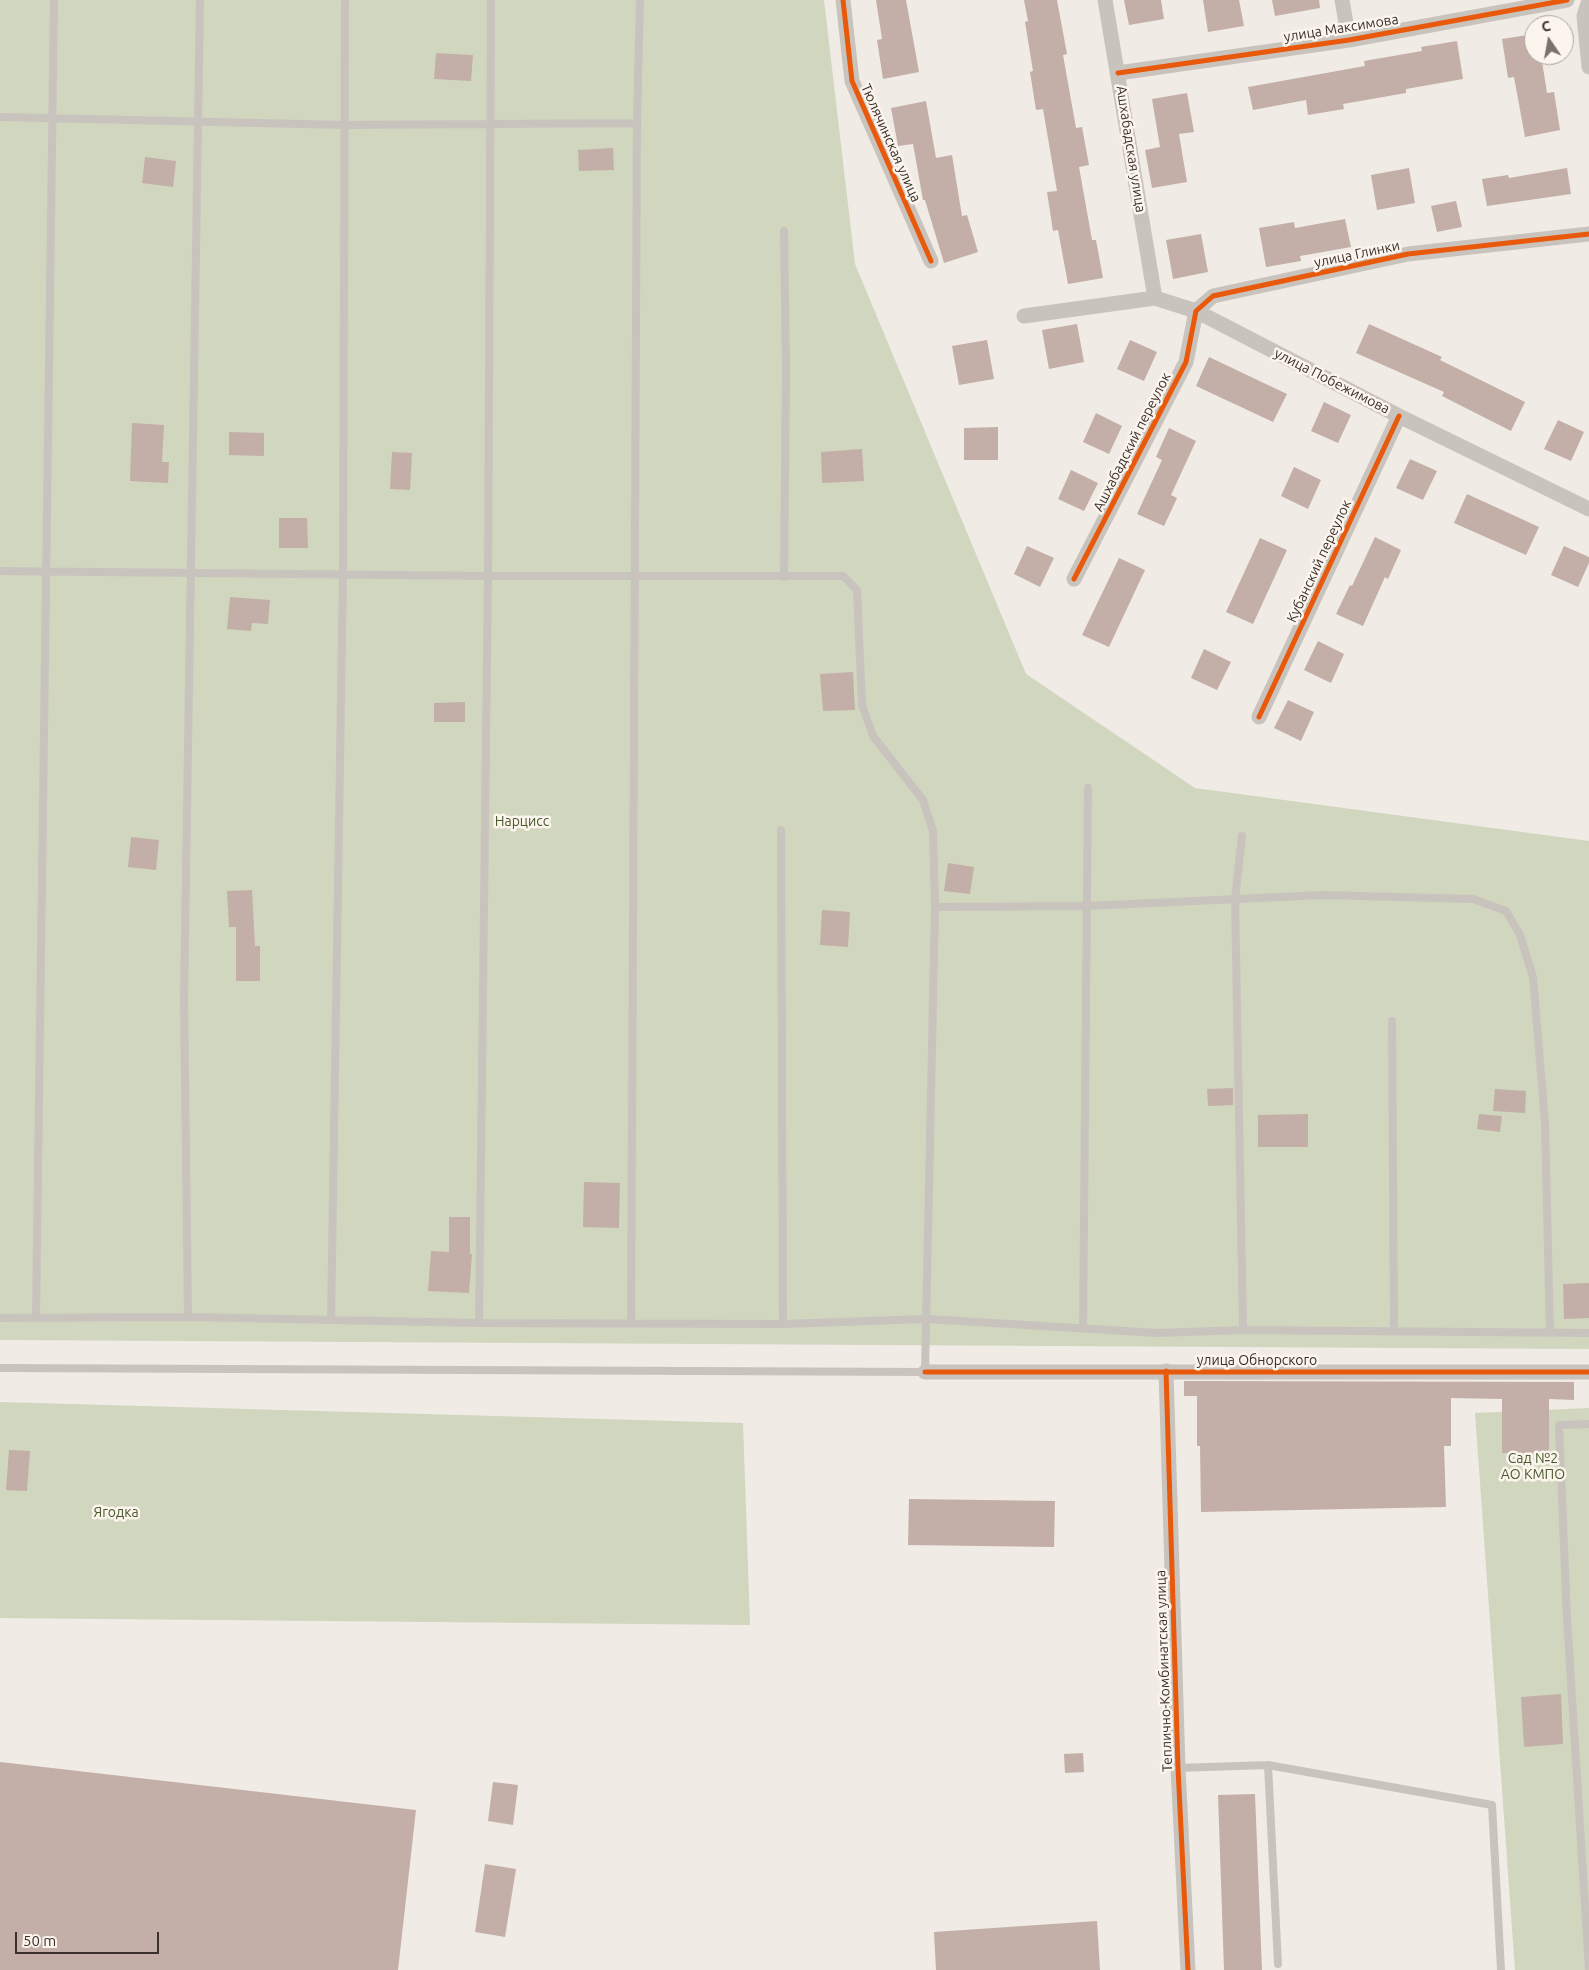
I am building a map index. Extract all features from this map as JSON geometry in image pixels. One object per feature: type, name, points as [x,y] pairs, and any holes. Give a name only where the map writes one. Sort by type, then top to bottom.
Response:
[{"type":"street","name":"Тюлячинская улица","points":[[843,0],[852,81],[931,261]]},
{"type":"street","name":"Ашхабадская улица","points":[[1105,0],[1155,298]]},
{"type":"street","points":[[1342,0],[1349,40]]},
{"type":"street","name":"улица Максимова","points":[[1118,73],[1349,40],[1567,0]]},
{"type":"street","points":[[1589,0],[1584,16],[1589,68]]},
{"type":"street","name":"улица Глинки","points":[[1196,311],[1213,296],[1408,254],[1589,234]]},
{"type":"street","points":[[1024,316],[1155,298]]},
{"type":"street","name":"улица Побежимова","points":[[1155,298],[1196,311],[1399,416],[1589,508]]},
{"type":"street","name":"Ашхабадский переулок","points":[[1074,579],[1186,362],[1196,311]]},
{"type":"street","name":"Кубанский переулок","points":[[1259,717],[1399,416]]},
{"type":"street","name":"Теплично-Комбинатская улица","points":[[1166,1371],[1178,1768],[1188,1970]]},
{"type":"street","name":"улица Обнорского","points":[[925,1372],[1589,1372]]},
{"type":"lane","points":[[36,1318],[54,0]]},
{"type":"lane","points":[[188,1317],[184,998],[200,0]]},
{"type":"lane","points":[[331,1320],[343,574],[345,0]]},
{"type":"lane","points":[[479,1323],[488,576],[491,0]]},
{"type":"lane","points":[[630,1324],[637,123],[640,0]]},
{"type":"lane","points":[[0,116],[345,125],[637,123]]},
{"type":"lane","points":[[784,231],[786,370],[784,577]]},
{"type":"lane","points":[[0,571],[488,576],[843,576],[857,590],[862,704],[873,736],[924,800],[934,831],[935,907],[925,1372],[0,1368]]},
{"type":"lane","points":[[1083,1328],[1088,788]]},
{"type":"lane","points":[[781,830],[783,1324]]},
{"type":"lane","points":[[1242,836],[1235,899],[1243,1330]]},
{"type":"lane","points":[[935,907],[1088,906],[1323,895],[1473,899],[1506,911],[1520,935],[1532,977],[1545,1123],[1550,1333]]},
{"type":"lane","points":[[1392,1021],[1394,1331]]},
{"type":"lane","points":[[0,1318],[188,1317],[630,1324],[783,1324],[927,1319],[1158,1333],[1243,1330],[1589,1333]]},
{"type":"lane","points":[[1589,1424],[1559,1424],[1567,1628],[1589,1970]]},
{"type":"lane","points":[[1178,1768],[1268,1765],[1492,1805],[1501,1970]]},
{"type":"lane","points":[[1268,1765],[1278,1964]]},
{"type":"green space","name":"Нарцисс","points":[[0,0],[824,0],[855,264],[1026,674],[1195,788],[1589,841],[1589,1349],[0,1340]]},
{"type":"green space","name":"Ягодка","points":[[0,1402],[743,1423],[750,1625],[0,1618]]},
{"type":"green space","name":"Сад №2 АО КМПО","points":[[1589,1408],[1589,1970],[1515,1970],[1475,1413]]},
{"type":"building","points":[[876,0],[906,0],[919,72],[883,79],[877,40],[882,39]]},
{"type":"building","points":[[1024,0],[1057,0],[1067,54],[1063,55],[1076,128],[1082,127],[1089,165],[1079,167],[1092,240],[1096,240],[1103,278],[1068,284],[1058,230],[1053,231],[1047,192],[1057,191],[1043,109],[1036,110],[1030,72],[1033,71],[1025,22],[1028,21]]},
{"type":"building","points":[[1124,0],[1161,0],[1164,19],[1129,25]]},
{"type":"building","points":[[1203,0],[1239,0],[1244,26],[1208,32]]},
{"type":"building","points":[[1272,0],[1319,0],[1320,8],[1275,16]]},
{"type":"building","points":[[1524,36],[1524,65],[1543,65],[1547,93],[1554,92],[1560,130],[1525,137],[1514,77],[1508,78],[1502,39]]},
{"type":"building","points":[[1457,41],[1463,79],[1406,89],[1406,93],[1343,104],[1344,109],[1308,115],[1306,100],[1253,110],[1248,87],[1365,66],[1364,61],[1422,51],[1421,47]]},
{"type":"building","points":[[436,53],[473,55],[471,81],[434,79]]},
{"type":"building","points":[[1187,93],[1194,132],[1179,134],[1187,182],[1152,188],[1145,150],[1160,147],[1152,99]]},
{"type":"building","points":[[926,101],[936,158],[952,155],[962,216],[967,215],[978,252],[944,263],[925,200],[923,200],[913,144],[898,146],[891,108]]},
{"type":"building","points":[[613,148],[614,170],[579,171],[578,150]]},
{"type":"building","points":[[145,157],[176,161],[173,187],[142,183]]},
{"type":"building","points":[[1409,168],[1415,203],[1377,210],[1371,175]]},
{"type":"building","points":[[1567,168],[1571,194],[1487,206],[1482,179],[1508,175],[1509,178]]},
{"type":"building","points":[[1456,201],[1462,227],[1437,232],[1431,206]]},
{"type":"building","points":[[1345,219],[1351,247],[1300,256],[1301,261],[1266,267],[1259,228],[1294,222],[1295,228]]},
{"type":"building","points":[[1201,234],[1208,272],[1173,279],[1166,240]]},
{"type":"building","points":[[1077,324],[1084,362],[1049,369],[1042,330]]},
{"type":"building","points":[[1369,324],[1442,357],[1440,360],[1525,402],[1511,431],[1442,396],[1444,392],[1356,353]]},
{"type":"building","points":[[987,340],[994,379],[959,385],[952,346]]},
{"type":"building","points":[[1130,340],[1157,352],[1144,381],[1117,369]]},
{"type":"building","points":[[1209,357],[1287,394],[1273,422],[1196,386]]},
{"type":"building","points":[[1324,402],[1351,415],[1338,443],[1311,431]]},
{"type":"building","points":[[1096,413],[1122,426],[1109,454],[1083,442]]},
{"type":"building","points":[[1558,420],[1584,432],[1571,461],[1544,449]]},
{"type":"building","points":[[132,423],[164,425],[162,462],[169,462],[168,483],[130,481]]},
{"type":"building","points":[[998,427],[998,460],[964,460],[964,428]]},
{"type":"building","points":[[1169,428],[1196,441],[1171,495],[1177,498],[1164,526],[1137,514],[1162,460],[1156,457]]},
{"type":"building","points":[[229,432],[264,433],[264,456],[229,455]]},
{"type":"building","points":[[862,449],[864,481],[822,483],[821,452]]},
{"type":"building","points":[[392,452],[412,453],[410,490],[390,489]]},
{"type":"building","points":[[1410,459],[1437,471],[1423,500],[1396,488]]},
{"type":"building","points":[[1294,467],[1321,480],[1308,509],[1281,496]]},
{"type":"building","points":[[1071,470],[1098,483],[1084,511],[1058,499]]},
{"type":"building","points":[[1467,494],[1539,527],[1526,555],[1454,523]]},
{"type":"building","points":[[279,518],[307,518],[308,548],[279,548]]},
{"type":"building","points":[[1375,537],[1401,550],[1388,579],[1385,577],[1363,626],[1336,614],[1350,585],[1352,586]]},
{"type":"building","points":[[1260,538],[1287,550],[1253,624],[1226,612]]},
{"type":"building","points":[[1027,546],[1054,558],[1040,587],[1014,574]]},
{"type":"building","points":[[1564,546],[1589,557],[1589,563],[1578,587],[1551,575]]},
{"type":"building","points":[[1119,558],[1145,570],[1109,647],[1082,635]]},
{"type":"building","points":[[230,597],[270,600],[268,624],[252,623],[251,631],[227,629]]},
{"type":"building","points":[[1318,641],[1344,654],[1331,683],[1304,670]]},
{"type":"building","points":[[1204,649],[1231,662],[1217,690],[1191,678]]},
{"type":"building","points":[[853,672],[855,710],[823,711],[820,674]]},
{"type":"building","points":[[1288,700],[1314,712],[1301,741],[1274,728]]},
{"type":"building","points":[[465,702],[465,722],[434,722],[434,703]]},
{"type":"building","points":[[131,837],[159,840],[156,870],[128,867]]},
{"type":"building","points":[[948,863],[974,867],[970,894],[944,891]]},
{"type":"building","points":[[252,890],[255,946],[260,946],[260,981],[236,981],[236,927],[229,927],[227,891]]},
{"type":"building","points":[[822,910],[850,912],[848,947],[820,945]]},
{"type":"building","points":[[1233,1088],[1233,1105],[1208,1106],[1207,1089]]},
{"type":"building","points":[[1495,1089],[1526,1091],[1525,1113],[1493,1111]]},
{"type":"building","points":[[1308,1114],[1308,1147],[1258,1147],[1258,1115]]},
{"type":"building","points":[[1479,1114],[1502,1116],[1500,1132],[1477,1129]]},
{"type":"building","points":[[584,1182],[620,1183],[619,1228],[583,1227]]},
{"type":"building","points":[[449,1217],[470,1217],[470,1254],[472,1254],[469,1293],[428,1291],[431,1251],[449,1252]]},
{"type":"building","points":[[1589,1283],[1589,1318],[1564,1319],[1563,1284]]},
{"type":"building","points":[[1184,1381],[1574,1382],[1574,1400],[1549,1399],[1549,1453],[1502,1453],[1502,1399],[1451,1398],[1451,1446],[1444,1446],[1446,1507],[1201,1512],[1200,1446],[1197,1446],[1197,1396],[1184,1396]]},
{"type":"building","points":[[9,1450],[30,1451],[27,1491],[6,1490]]},
{"type":"building","points":[[909,1499],[1055,1501],[1054,1547],[908,1545]]},
{"type":"building","points":[[1561,1694],[1563,1744],[1524,1747],[1521,1697]]},
{"type":"building","points":[[1083,1753],[1084,1772],[1065,1773],[1064,1754]]},
{"type":"building","points":[[0,1762],[416,1810],[398,1970],[0,1970]]},
{"type":"building","points":[[493,1782],[518,1785],[513,1825],[488,1821]]},
{"type":"building","points":[[1255,1794],[1262,1970],[1224,1970],[1218,1795]]},
{"type":"building","points":[[485,1864],[516,1869],[505,1937],[475,1932]]},
{"type":"building","points":[[1097,1921],[1100,1970],[936,1970],[934,1932]]},
{"type":"cycle path","points":[[843,0],[852,81],[931,261]]},
{"type":"cycle path","points":[[1118,73],[1349,40],[1567,0]]},
{"type":"cycle path","points":[[1074,579],[1186,362],[1196,311],[1213,296],[1408,254],[1589,234]]},
{"type":"cycle path","points":[[1259,717],[1399,416]]},
{"type":"cycle path","points":[[1166,1371],[1178,1768],[1188,1970]]},
{"type":"cycle path","points":[[925,1372],[1589,1372]]}]
